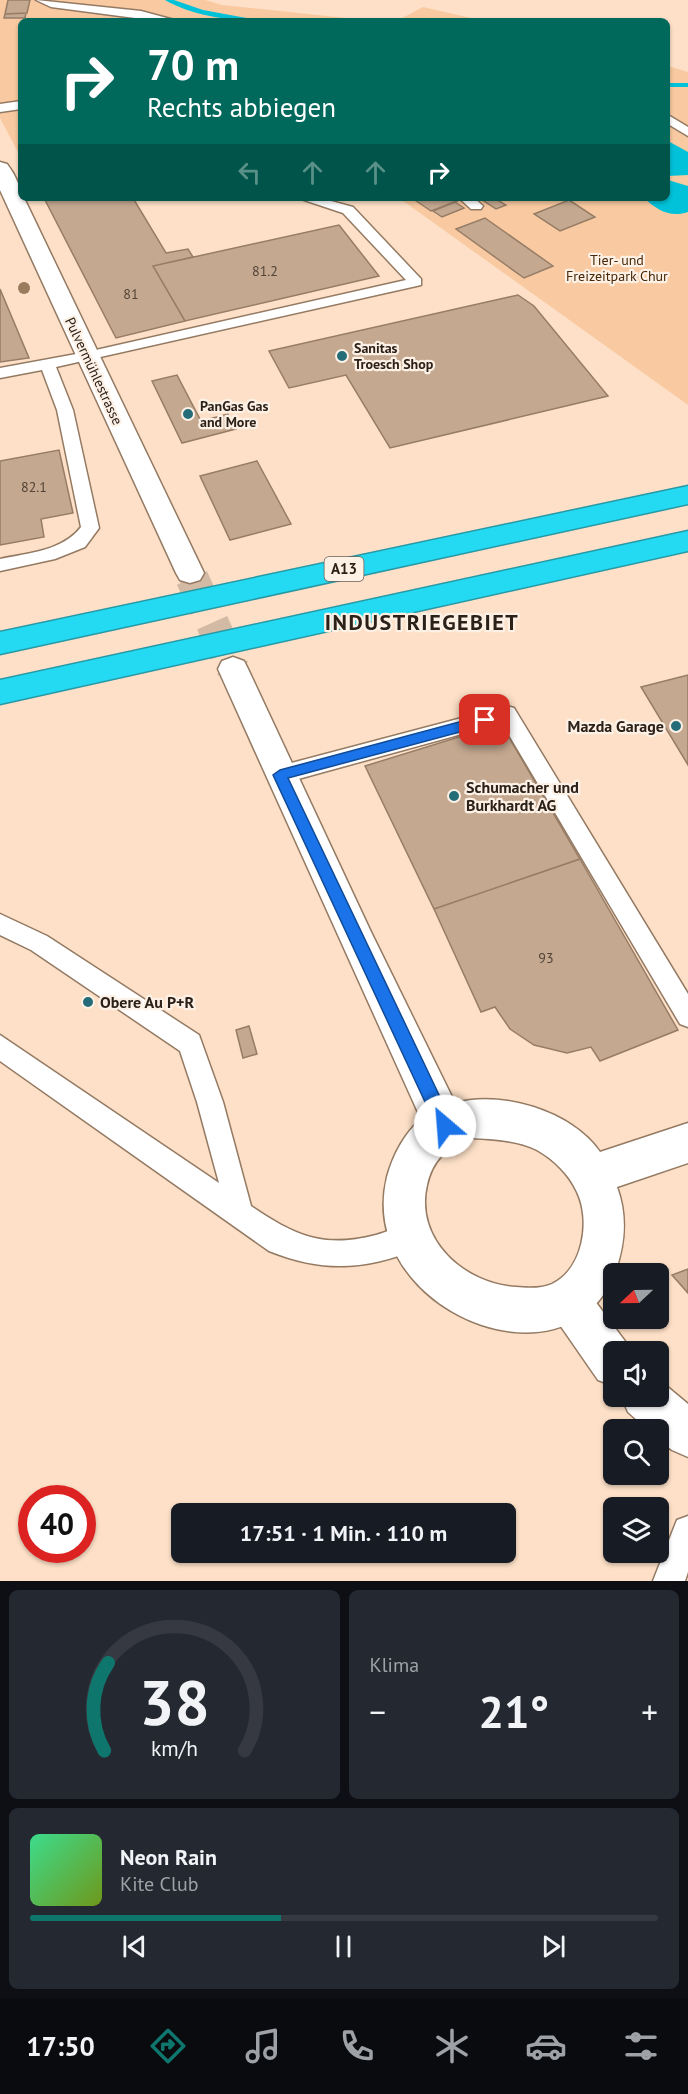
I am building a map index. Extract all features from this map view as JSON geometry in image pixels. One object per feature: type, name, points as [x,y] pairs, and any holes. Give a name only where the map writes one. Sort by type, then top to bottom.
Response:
[{"type":"highway","name":"A13","points":[[0,643],[688,495]]},
{"type":"highway","points":[[0,692],[688,541]]},
{"type":"street","name":"Pulvermühlestrasse","points":[[7,179],[87,357],[190,573]]},
{"type":"street","points":[[233,669],[280,775],[445,1126]]},
{"type":"street","points":[[470,1118],[493,1119],[534,1128],[555,1138],[575,1154],[592,1175],[605,1210],[603,1244],[591,1277],[568,1300],[541,1309],[514,1310],[490,1306],[465,1295],[442,1280],[422,1262],[410,1238],[403,1213],[403,1185],[424,1142],[445,1126],[470,1118]]},
{"type":"street","points":[[592,1175],[688,1143]]},
{"type":"street","points":[[568,1300],[603,1349]]},
{"type":"street","points":[[657,1407],[688,1434]]},
{"type":"lane","points":[[40,0],[51,4],[159,18]]},
{"type":"lane","points":[[0,108],[18,105]]},
{"type":"lane","points":[[670,120],[688,132]]},
{"type":"lane","points":[[0,373],[87,357],[416,282],[348,210],[316,201]]},
{"type":"lane","points":[[0,565],[56,553],[79,543],[90,528],[64,410],[47,364]]},
{"type":"lane","points":[[280,775],[507,714],[688,1016]]},
{"type":"lane","points":[[0,924],[39,943],[190,1043],[210,1102],[240,1214]]},
{"type":"lane","points":[[0,1047],[279,1241],[312,1253],[348,1256],[410,1238]]},
{"type":"lane","points":[[669,1581],[688,1531]]},
{"type":"green space","points":[[0,0],[205,0],[222,5],[346,18],[18,18],[18,152],[0,118]]},
{"type":"green space","points":[[423,7],[471,18],[403,18]]},
{"type":"green space","name":"Tier- und Freizeitpark Chur","points":[[670,67],[688,72],[688,405],[403,201],[670,201]]},
{"type":"water","points":[[670,142],[688,152],[688,175],[670,176]]},
{"type":"water","points":[[670,181],[688,186],[688,212],[675,214],[664,212],[648,201],[670,201]]},
{"type":"building","points":[[8,0],[30,0],[27,13],[5,14]]},
{"type":"building","points":[[26,13],[25,18],[4,18],[5,14]]},
{"type":"building","points":[[46,201],[135,201],[166,253],[188,249],[193,257],[153,266],[185,321],[116,338]]},
{"type":"building","points":[[416,201],[457,201],[431,211]]},
{"type":"building","points":[[484,201],[499,201],[506,205],[496,209]]},
{"type":"building","points":[[571,201],[595,217],[560,231],[534,214]]},
{"type":"building","points":[[455,202],[464,208],[442,217],[433,211]]},
{"type":"building","points":[[485,218],[553,266],[524,278],[456,229]]},
{"type":"building","points":[[339,225],[379,276],[185,321],[153,266]]},
{"type":"building","points":[[0,289],[29,358],[0,362]]},
{"type":"building","points":[[518,295],[534,306],[608,396],[390,448],[346,375],[289,388],[269,351]]},
{"type":"building","points":[[177,375],[201,421],[228,414],[236,429],[182,443],[152,381]]},
{"type":"building","points":[[59,450],[73,513],[41,519],[44,537],[0,545],[0,461]]},
{"type":"building","points":[[257,461],[291,524],[230,540],[200,476]]},
{"type":"building","name":"Mazda Garage","points":[[688,675],[688,765],[641,687]]},
{"type":"building","points":[[488,728],[505,733],[510,739],[580,859],[434,909],[365,766]]},
{"type":"building","points":[[580,859],[678,1030],[600,1061],[591,1047],[567,1053],[534,1045],[510,1029],[495,1007],[481,1012],[434,909]]},
{"type":"building","points":[[249,1026],[257,1054],[243,1058],[236,1030]]},
{"type":"building","points":[[688,1269],[688,1293],[672,1275]]},
{"type":"waterway","points":[[168,0],[202,12],[241,18]]},
{"type":"waterway","points":[[670,85],[688,85]]},
{"type":"tunnel","points":[[190,573],[193,580]]},
{"type":"tunnel","points":[[192,578],[233,669]]},
{"type":"place","name":"Sanitas Troesch Shop","points":[[342,356]]},
{"type":"place","name":"PanGas Gas and More","points":[[188,414]]},
{"type":"place","name":"Mazda Garage","points":[[676,726]]},
{"type":"place","name":"Schumacher und Burkhardt AG","points":[[454,796]]},
{"type":"place","name":"Obere Au P+R","points":[[88,1002]]},
{"type":"district","name":"INDUSTRIEGEBIET","points":[[422,622]]},
{"type":"route","points":[[445,1126],[414,1066],[280,775],[485,720]]}]
